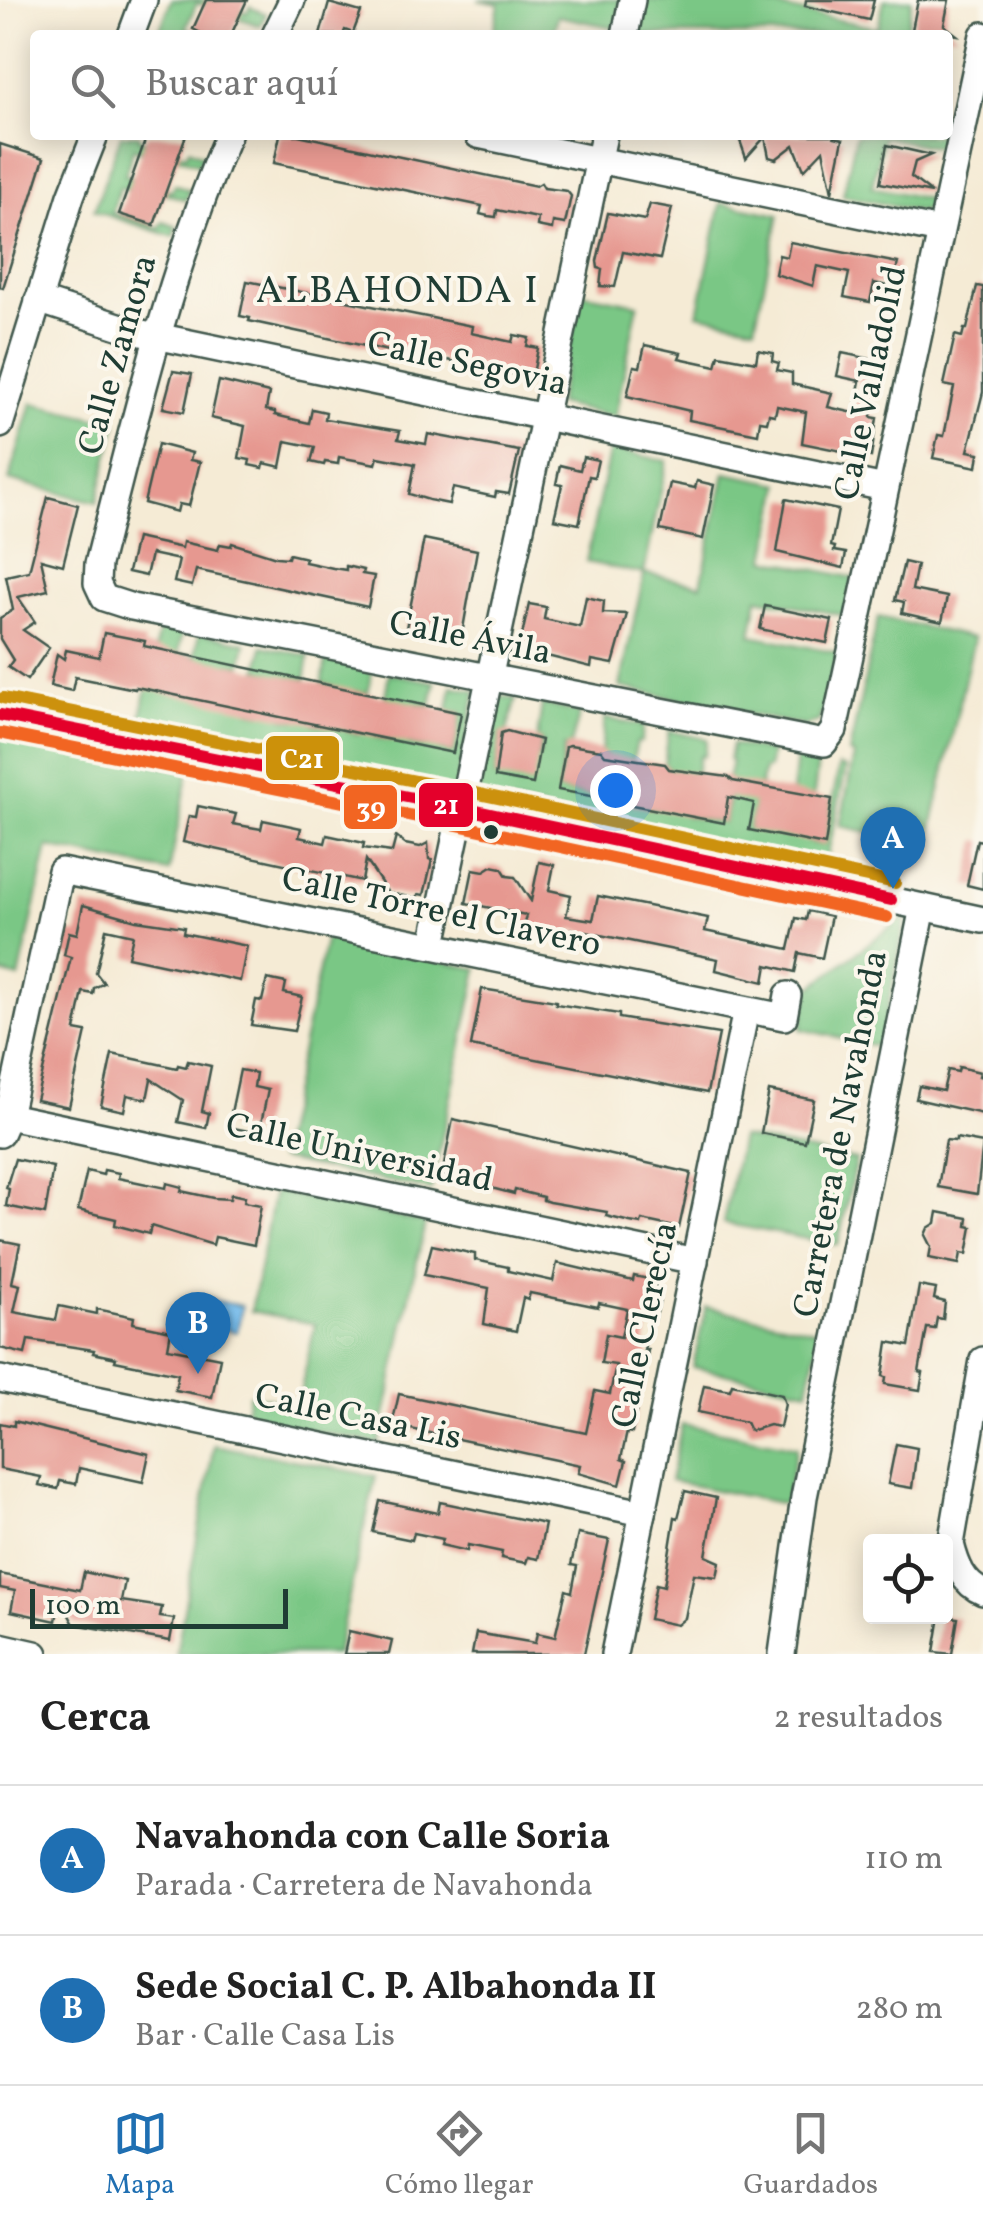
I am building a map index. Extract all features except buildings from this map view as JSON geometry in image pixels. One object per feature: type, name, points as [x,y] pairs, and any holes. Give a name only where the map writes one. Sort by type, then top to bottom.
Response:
[{"type":"street","points":[[134,30],[144,0]]},
{"type":"street","points":[[277,30],[292,0]]},
{"type":"street","points":[[625,30],[632,0]]},
{"type":"street","name":"Calle Valladolid","points":[[824,744],[834,730],[983,35]]},
{"type":"street","points":[[0,426],[92,140]]},
{"type":"street","name":"Calle Zamora","points":[[104,598],[98,584],[98,564],[156,336],[226,140]]},
{"type":"street","points":[[525,140],[601,148],[940,231]]},
{"type":"street","points":[[436,930],[601,148]]},
{"type":"street","name":"Calle Segovia","points":[[38,300],[136,332],[885,488]]},
{"type":"street","name":"Calle Ávila","points":[[104,598],[132,607],[824,744]]},
{"type":"street","name":"Carretera de Navahonda","points":[[0,715],[924,907],[804,1497],[782,1654]]},
{"type":"street","name":"Calle Torre el Clavero","points":[[4,1125],[62,871],[784,1017],[788,995]]},
{"type":"street","points":[[924,907],[983,920]]},
{"type":"street","name":"Calle Clerecía","points":[[614,1654],[746,1010]]},
{"type":"street","name":"Calle Universidad","points":[[4,1125],[695,1261]]},
{"type":"street","points":[[974,1585],[956,1563],[951,1544],[983,1360]]},
{"type":"street","name":"Calle Casa Lis","points":[[0,1378],[643,1513]]},
{"type":"street","points":[[0,1646],[34,1654]]},
{"type":"green space","points":[[171,0],[221,0],[247,13],[250,7],[266,14],[260,26],[197,3],[186,28],[190,30],[160,30]]},
{"type":"green space","points":[[478,0],[621,0],[616,28],[558,16],[554,30],[494,30],[499,4]]},
{"type":"green space","points":[[643,0],[742,0],[878,28],[884,0],[912,0],[907,30],[637,30]]},
{"type":"green space","points":[[119,140],[142,140],[186,155],[189,149],[203,155],[199,165],[176,156],[173,161],[133,149],[125,175],[172,191],[175,184],[190,190],[186,200],[162,192],[160,199],[120,187],[112,213],[159,228],[163,222],[177,227],[174,237],[94,211]]},
{"type":"green space","points":[[855,140],[882,140],[872,187],[933,200],[930,208],[920,212],[843,195]]},
{"type":"green space","points":[[898,140],[946,140],[944,149]]},
{"type":"green space","points":[[721,203],[779,215],[755,326],[698,314]]},
{"type":"green space","points":[[581,293],[638,304],[615,417],[557,404]]},
{"type":"green space","points":[[32,403],[117,423],[97,502],[9,480]]},
{"type":"green space","points":[[610,449],[667,461],[644,573],[701,585],[725,473],[781,484],[766,559],[854,578],[846,616],[758,598],[751,635],[838,653],[819,721],[805,726],[620,687],[644,574],[586,562]]},
{"type":"green space","points":[[878,617],[974,638],[928,845],[840,826],[854,755],[849,753]]},
{"type":"green space","points":[[160,625],[183,629],[178,653],[195,657],[199,633],[246,643],[241,666],[229,664],[250,711],[262,713],[272,674],[258,670],[263,646],[309,656],[305,680],[291,678],[283,718],[296,720],[298,714],[315,718],[314,724],[327,727],[335,687],[322,683],[326,660],[372,669],[368,693],[354,691],[346,731],[359,734],[360,727],[377,738],[390,740],[385,697],[389,673],[435,682],[431,706],[418,704],[409,744],[422,747],[441,744],[440,750],[453,753],[461,713],[448,710],[452,686],[476,691],[455,792],[139,726]]},
{"type":"green space","points":[[497,695],[516,699],[506,734],[501,734],[495,777],[539,757],[542,704],[580,713],[570,747],[564,747],[559,790],[596,797],[606,755],[601,753],[605,718],[644,726],[622,803],[660,810],[669,768],[664,766],[669,731],[707,739],[685,816],[724,823],[733,781],[728,780],[732,744],[771,752],[749,829],[792,793],[796,757],[818,762],[808,842],[824,845],[839,766],[846,768],[825,868],[478,796]]},
{"type":"green space","points":[[0,733],[189,771],[169,872],[48,847],[19,978],[0,973]]},
{"type":"green space","points":[[902,918],[906,919],[880,1047],[801,1029],[809,989]]},
{"type":"green space","points":[[326,937],[478,969],[431,1190],[278,1159]]},
{"type":"green space","points":[[741,1137],[856,1160],[838,1245],[723,1223]]},
{"type":"green space","points":[[274,1191],[425,1223],[379,1444],[245,1416],[249,1395],[298,1404],[315,1324],[251,1311]]},
{"type":"green space","points":[[706,1307],[820,1331],[808,1390],[693,1367]]},
{"type":"green space","points":[[682,1424],[797,1447],[785,1504],[670,1481]]},
{"type":"green space","points":[[214,1445],[376,1476],[336,1654],[176,1654]]},
{"type":"water","points":[[191,1296],[242,1306],[237,1332],[199,1324],[194,1343],[182,1341]]},
{"type":"transit line","name":"C21","points":[[3,698],[895,883]]},
{"type":"transit line","name":"21","points":[[0,715],[891,900]]},
{"type":"transit line","name":"39","points":[[0,733],[887,917]]},
{"type":"place","name":"Navahonda con Calle Soria","points":[[893,889]]},
{"type":"place","name":"Sede Social C. P. Albahonda II","points":[[198,1374]]},
{"type":"district","name":"ALBAHONDA I","points":[[398,292]]}]
